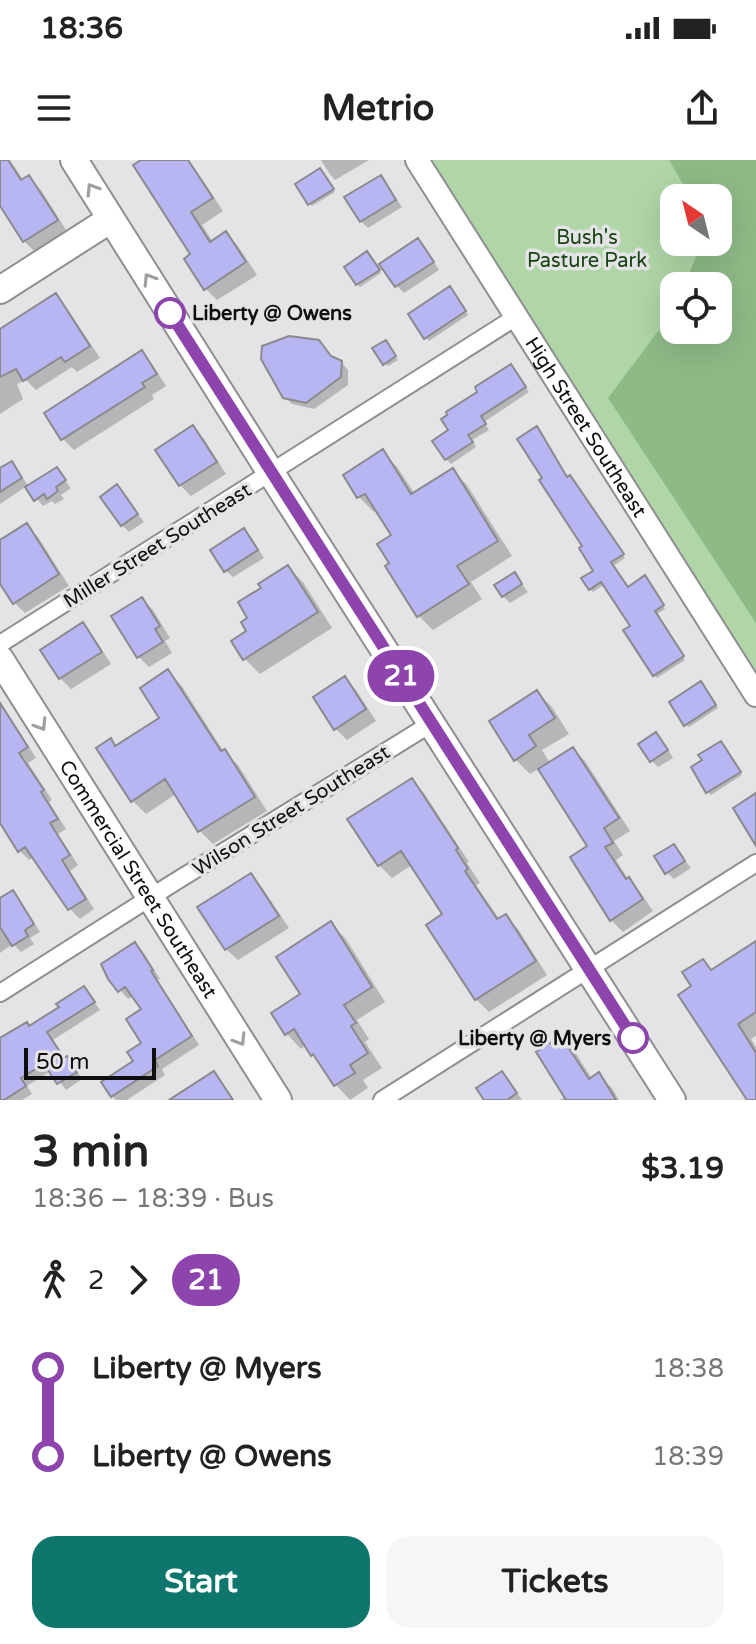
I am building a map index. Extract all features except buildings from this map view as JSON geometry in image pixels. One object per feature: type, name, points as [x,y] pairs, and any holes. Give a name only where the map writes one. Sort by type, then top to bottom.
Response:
[{"type":"main road","points":[[74,160],[672,1100]]},
{"type":"main road","points":[[0,290],[111,219]]},
{"type":"main road","name":"Commercial Street Southeast","points":[[0,659],[278,1100]]},
{"type":"street","name":"High Street Southeast","points":[[417,160],[756,695]]},
{"type":"street","name":"Miller Street Southeast","points":[[0,644],[516,317]]},
{"type":"street","name":"Wilson Street Southeast","points":[[0,993],[432,723]]},
{"type":"street","points":[[382,1100],[756,863]]},
{"type":"green space","name":"Bush's Pasture Park","points":[[428,160],[756,160],[756,678]]},
{"type":"green space","points":[[669,160],[756,160],[756,623],[608,398],[660,329],[660,344],[732,344],[732,272],[690,272],[696,256],[732,256],[732,184],[683,184]]},
{"type":"bus line","name":"21","points":[[170,313],[633,1038]]},
{"type":"place","name":"Liberty @ Owens","points":[[170,313]]},
{"type":"place","name":"Liberty @ Myers","points":[[633,1038]]}]
